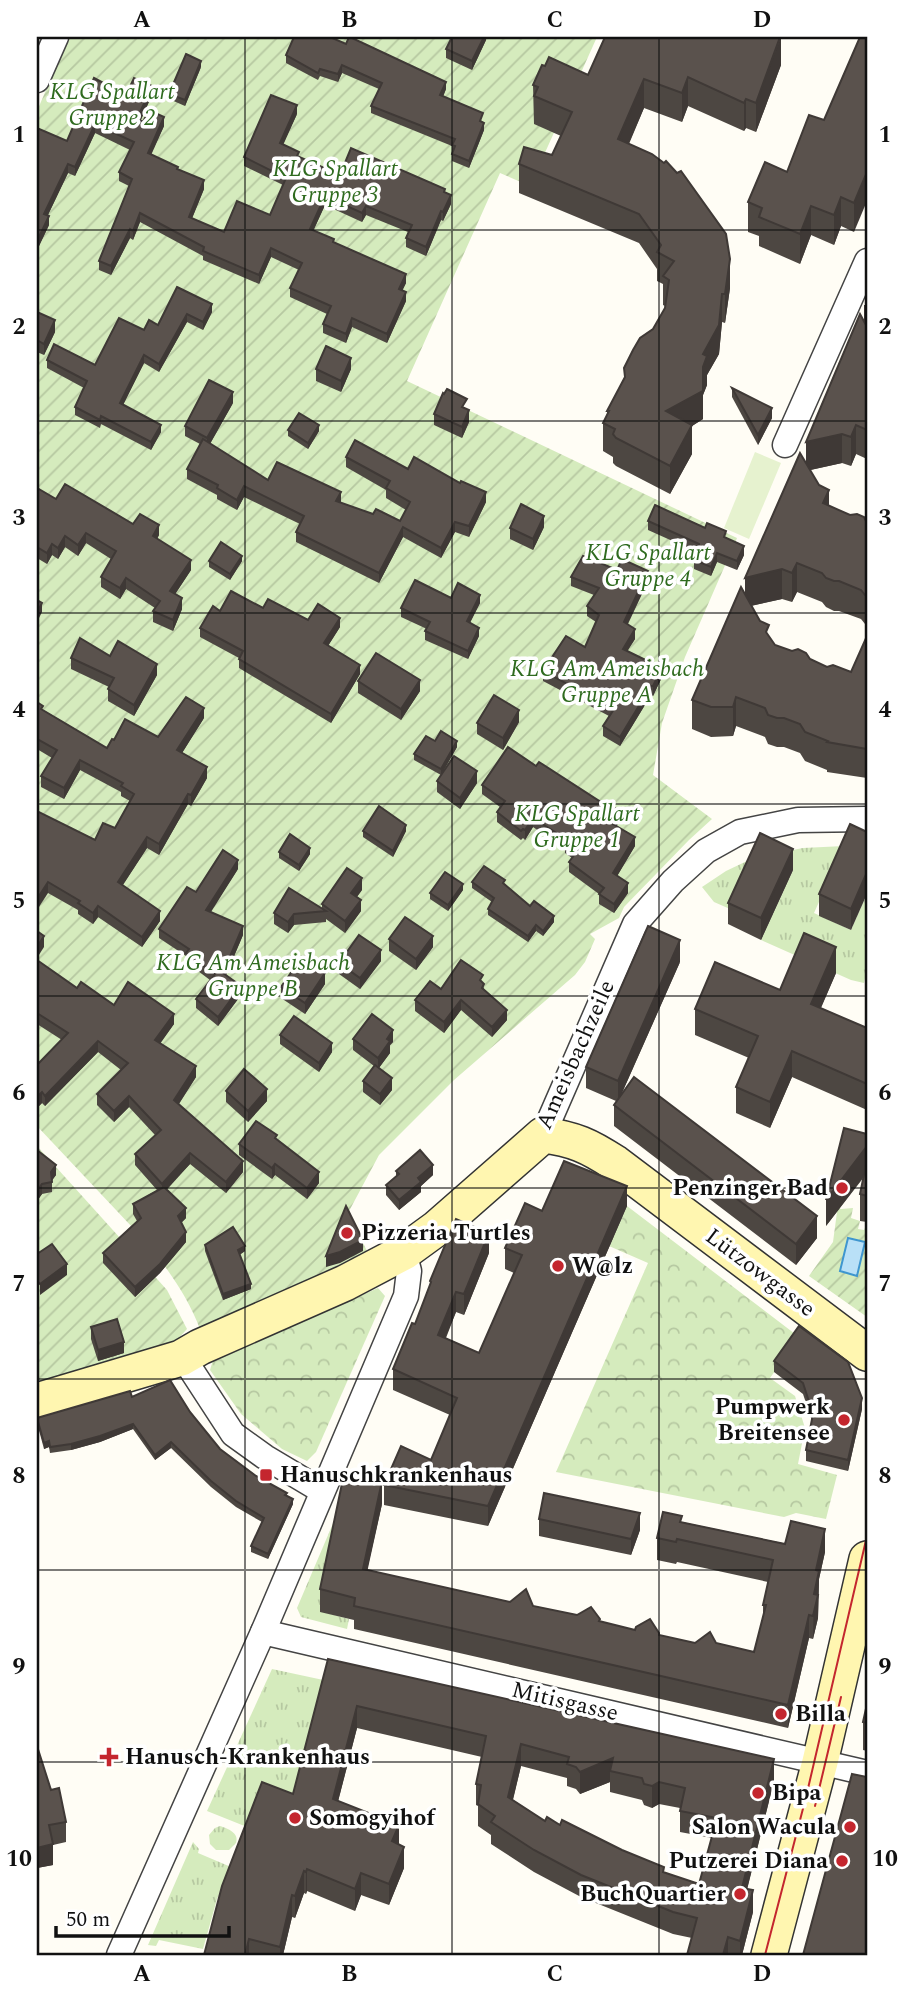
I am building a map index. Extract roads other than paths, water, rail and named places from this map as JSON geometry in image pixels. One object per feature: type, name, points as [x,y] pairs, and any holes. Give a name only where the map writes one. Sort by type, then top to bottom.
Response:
[{"type":"street","points":[[37,80],[56,37]]},
{"type":"street","points":[[785,445],[867,261]]},
{"type":"street","name":"Ameisbachzeile","points":[[37,1401],[181,1358],[200,1347],[345,1283],[404,1252],[436,1228],[543,1135],[635,924],[673,881],[706,851],[740,832],[798,820],[867,819]]},
{"type":"street","name":"Lützowgasse","points":[[543,1135],[569,1139],[615,1163],[867,1353]]},
{"type":"street","points":[[119,1955],[263,1632],[406,1296],[409,1271],[404,1252]]},
{"type":"street","points":[[181,1358],[233,1434],[265,1457],[322,1491]]},
{"type":"street","points":[[769,1955],[820,1762],[867,1559]]},
{"type":"street","name":"Mitisgasse","points":[[263,1632],[867,1773]]},
{"type":"water","points":[[848,1238],[865,1242],[857,1276],[840,1271]]},
{"type":"tram line","points":[[765,1955],[806,1797],[867,1536]]},
{"type":"tram line","points":[[815,1806],[841,1697]]},
{"type":"place","name":"Penzinger Bad","points":[[842,1188]]},
{"type":"place","name":"Pizzeria Turtles","points":[[347,1233]]},
{"type":"place","name":"W@lz","points":[[558,1266]]},
{"type":"place","name":"Pumpwerk Breitensee","points":[[844,1420]]},
{"type":"place","name":"Hanuschkrankenhaus","points":[[266,1475]]},
{"type":"place","name":"Billa","points":[[781,1714]]},
{"type":"place","name":"Hanusch-Krankenhaus","points":[[109,1757]]},
{"type":"place","name":"Bipa","points":[[758,1793]]},
{"type":"place","name":"Somogyihof","points":[[295,1818]]},
{"type":"place","name":"Salon Wacula","points":[[850,1827]]},
{"type":"place","name":"Putzerei Diana","points":[[842,1861]]},
{"type":"place","name":"BuchQuartier","points":[[740,1894]]},
{"type":"park label","name":"KLG Spallart Gruppe 2","points":[[112,105]]},
{"type":"park label","name":"KLG Spallart Gruppe 3","points":[[335,182]]},
{"type":"park label","name":"KLG Spallart Gruppe 4","points":[[648,566]]},
{"type":"park label","name":"KLG Am Ameisbach Gruppe A","points":[[607,682]]},
{"type":"park label","name":"KLG Spallart Gruppe 1","points":[[577,827]]},
{"type":"park label","name":"KLG Am Ameisbach Gruppe B","points":[[253,976]]}]
